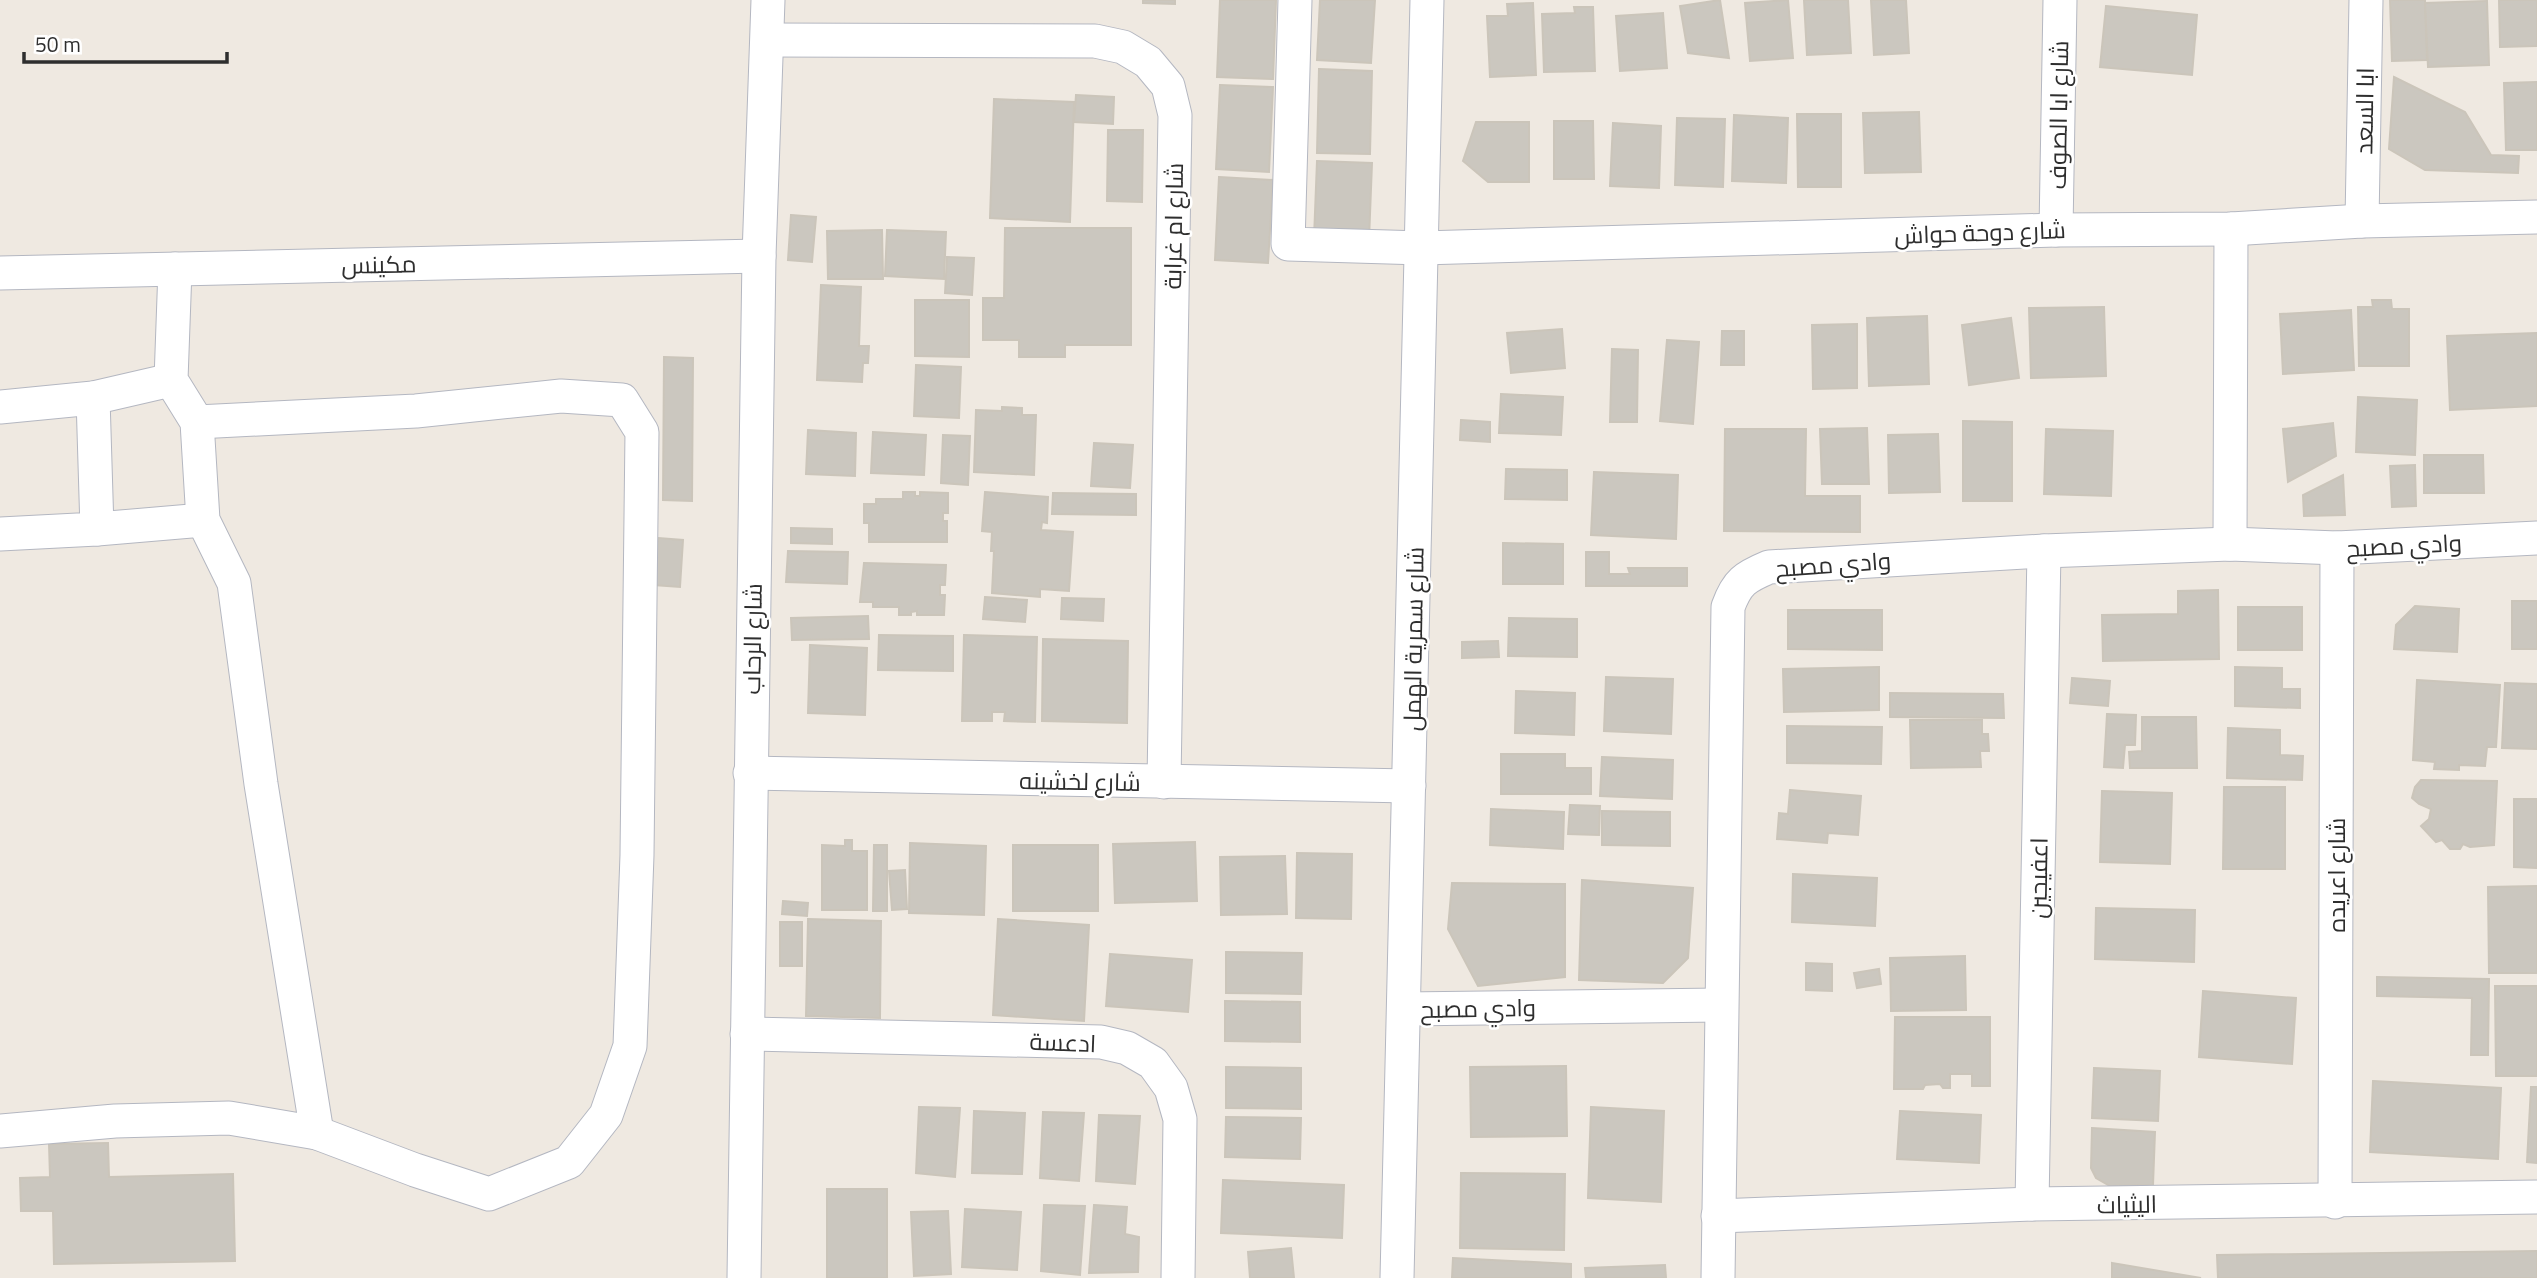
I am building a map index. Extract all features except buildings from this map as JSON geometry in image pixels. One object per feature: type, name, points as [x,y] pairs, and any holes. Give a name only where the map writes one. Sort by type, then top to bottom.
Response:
[{"type":"street","name":"شارع الرحاب","points":[[744,1278],[759,256],[768,0]]},
{"type":"street","name":"شارع دوحة حواش","points":[[1295,0],[1288,244],[1422,248],[2056,230],[2231,229],[2362,221],[2537,216]]},
{"type":"street","name":"شارع سمرية الهمل","points":[[1397,1278],[1427,0]]},
{"type":"street","name":"شارع ابا الصوف","points":[[2056,230],[2060,0]]},
{"type":"street","name":"ابا السعد","points":[[2362,221],[2366,0]]},
{"type":"street","name":"شارع ام غرابة","points":[[768,40],[1096,41],[1123,47],[1148,62],[1168,86],[1175,115],[1164,782]]},
{"type":"street","points":[[2230,544],[2231,229]]},
{"type":"street","name":"مكينس","points":[[0,273],[759,256]]},
{"type":"street","points":[[175,269],[171,380],[197,422],[203,520],[233,583],[261,784],[317,1133]]},
{"type":"street","points":[[0,407],[93,398],[171,380]]},
{"type":"street","points":[[0,1131],[116,1121],[229,1118],[317,1133],[415,1170],[489,1194],[569,1162],[606,1115],[630,1046],[637,855],[642,432],[622,400],[561,396],[416,411],[197,422]]},
{"type":"street","points":[[93,398],[97,529]]},
{"type":"street","points":[[0,534],[203,520]]},
{"type":"street","name":"وادي مصبح","points":[[1718,1278],[1728,607],[1734,589],[1748,576],[1769,567],[2045,551],[2230,544],[2337,548],[2537,538]]},
{"type":"street","name":"شارع اعريده","points":[[2335,1202],[2337,548]]},
{"type":"street","name":"اعفيجين","points":[[2032,1204],[2045,551]]},
{"type":"street","name":"شارع لخشينه","points":[[750,773],[1409,786]]},
{"type":"street","name":"وادي مصبح","points":[[1404,1009],[1720,1005]]},
{"type":"street","name":"ادعسة","points":[[747,1034],[1101,1042],[1127,1048],[1153,1063],[1171,1087],[1180,1119],[1178,1278]]},
{"type":"street","name":"اليثياث","points":[[1718,1216],[2032,1204],[2537,1198]]}]
